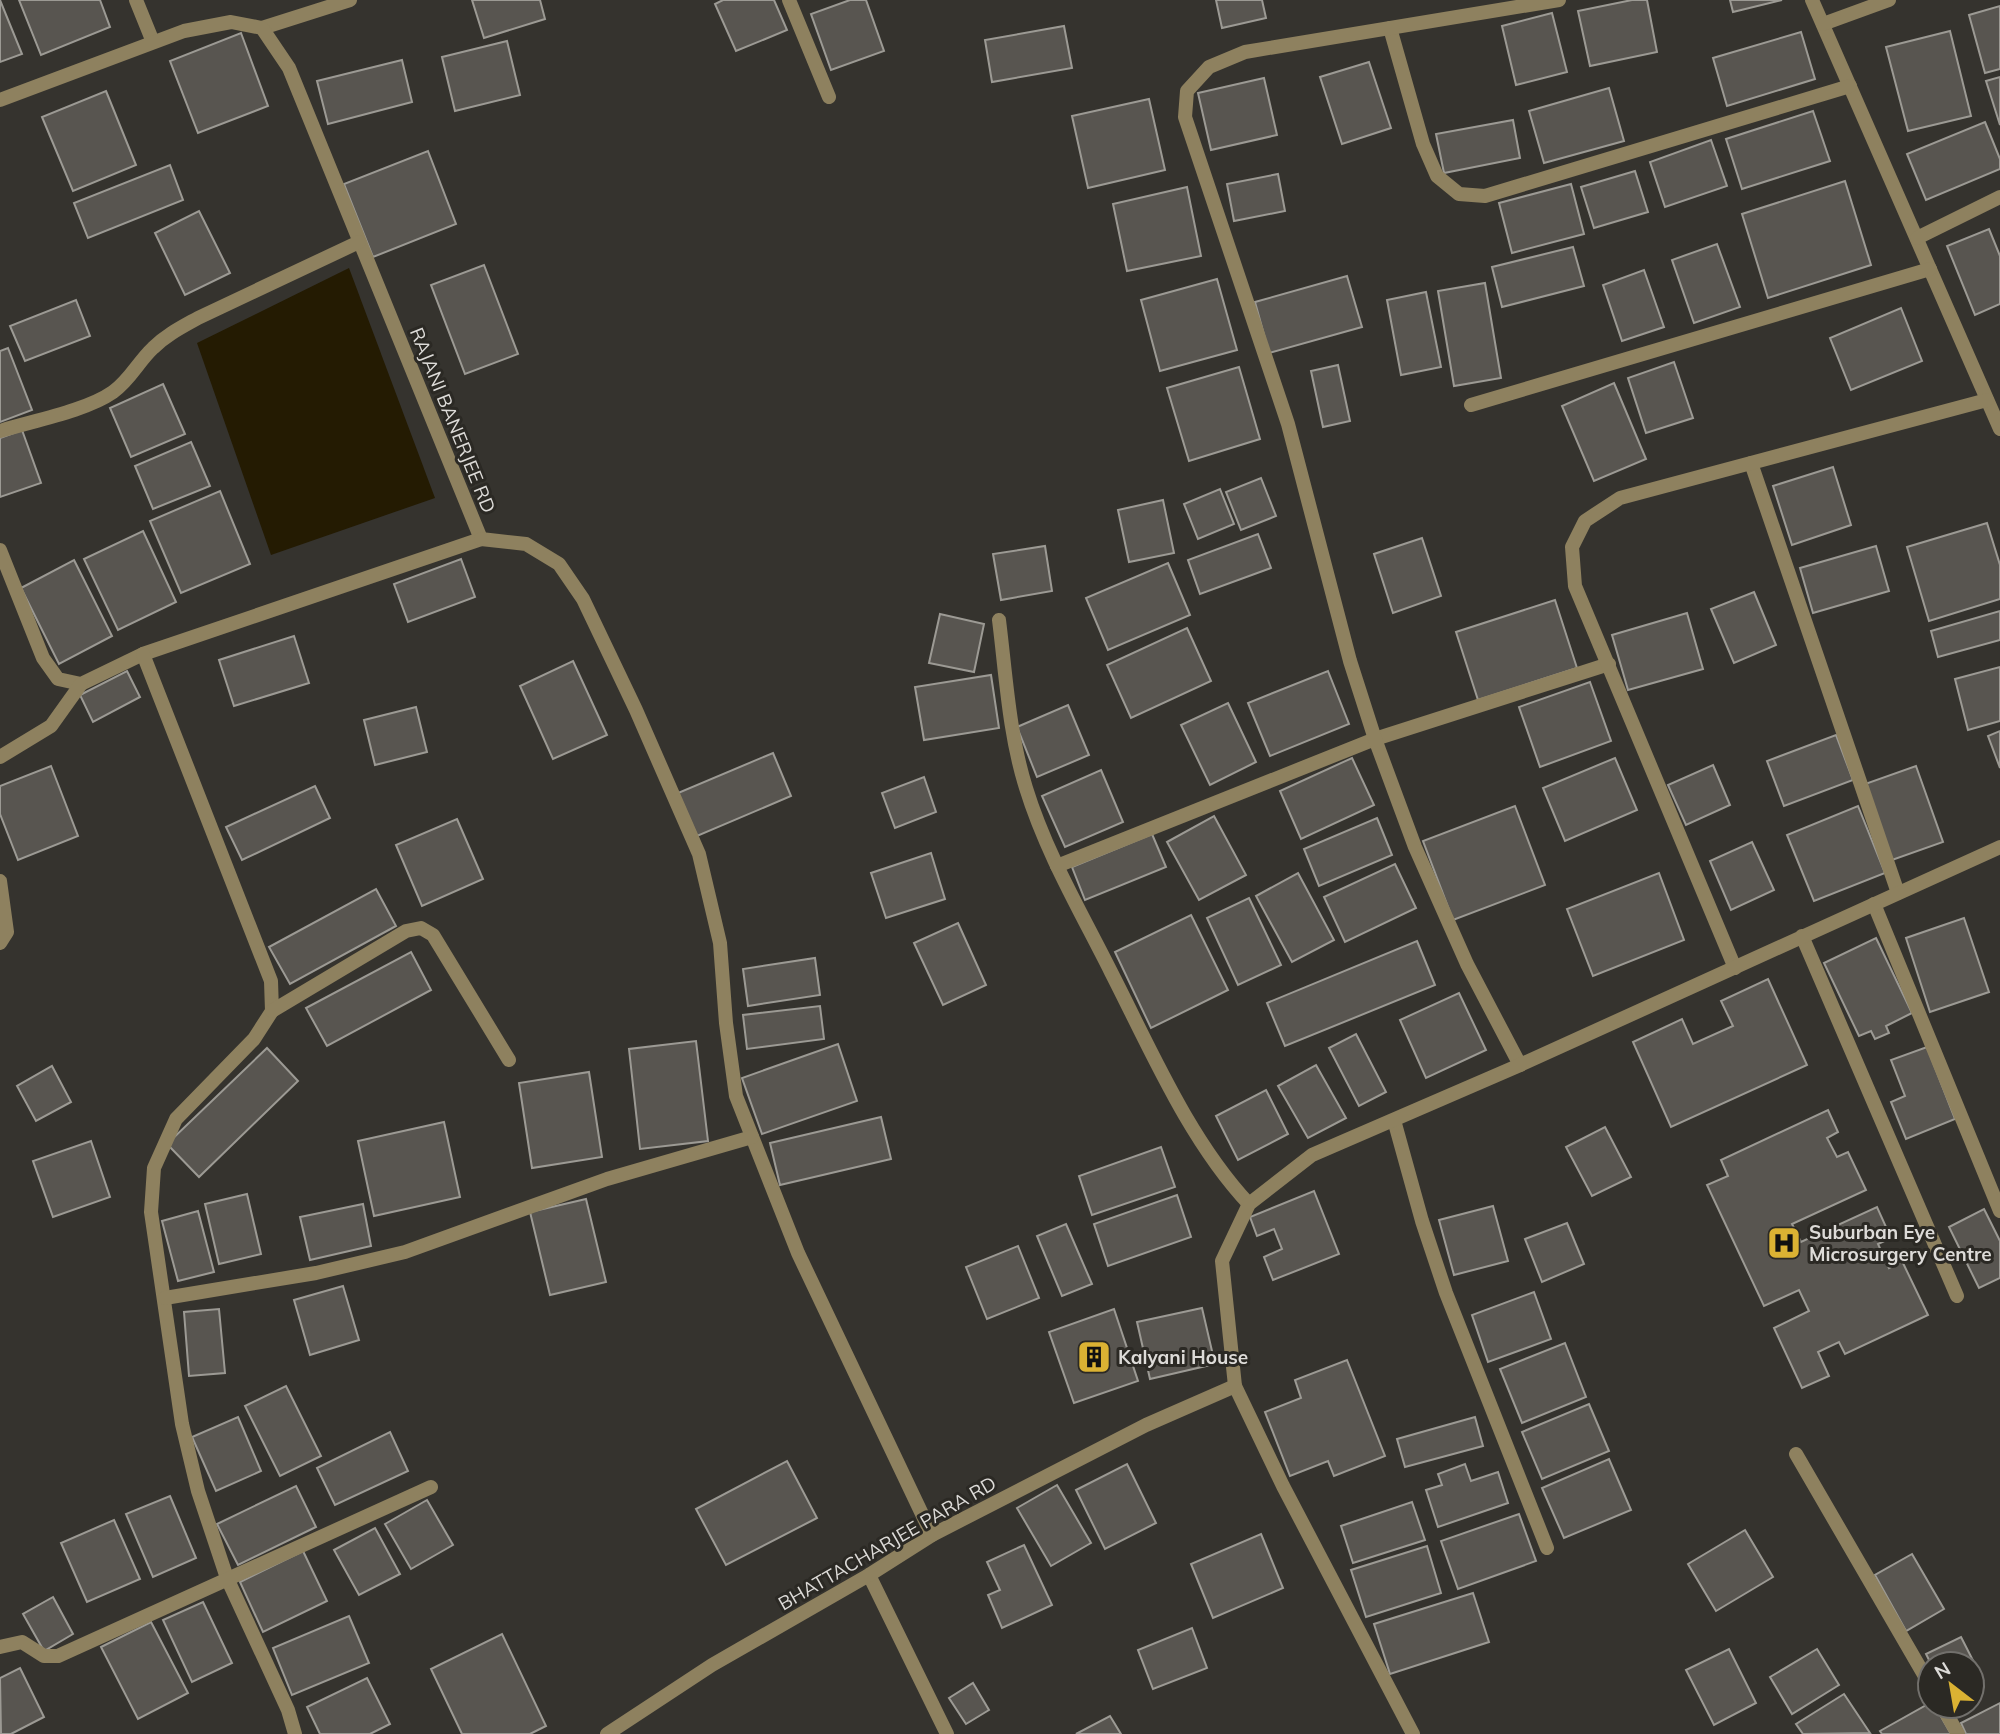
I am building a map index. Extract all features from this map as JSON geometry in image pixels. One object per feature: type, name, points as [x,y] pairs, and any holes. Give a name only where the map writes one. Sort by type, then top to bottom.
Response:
[{"type":"street","points":[[136,0],[153,43]]},
{"type":"street","points":[[0,100],[184,31],[231,22],[262,28],[350,0]]},
{"type":"street","points":[[789,0],[829,97]]},
{"type":"street","points":[[1520,1065],[1467,964],[1415,847],[1375,739],[1350,661],[1288,424],[1185,117],[1187,91],[1209,66],[1245,52],[1559,0]]},
{"type":"street","points":[[1812,0],[1999,422]]},
{"type":"street","points":[[1823,24],[1889,0]]},
{"type":"street","name":"RAJANI BANERJEE RD","points":[[81,684],[143,654],[481,539],[289,68],[262,28]]},
{"type":"street","points":[[1390,28],[1423,144],[1437,176],[1459,194],[1485,196],[1850,86]]},
{"type":"street","points":[[1917,238],[2000,197]]},
{"type":"street","points":[[0,431],[87,405],[110,394],[125,383],[154,347],[174,331],[359,242]]},
{"type":"street","points":[[1472,405],[1930,269]]},
{"type":"street","points":[[1735,968],[1575,586],[1572,547],[1585,520],[1620,498],[1987,400]]},
{"type":"street","points":[[1751,463],[1898,893]]},
{"type":"street","points":[[481,539],[526,544],[559,564],[583,599],[636,710],[699,854],[720,943],[726,1023],[736,1096],[798,1254],[932,1535]]},
{"type":"street","points":[[0,550],[43,658],[58,679],[81,684],[51,726],[0,757]]},
{"type":"street","points":[[999,620],[1009,707],[1026,788],[1057,866],[1197,1135],[1225,1178],[1249,1204]]},
{"type":"street","points":[[143,654],[271,982],[272,1011]]},
{"type":"street","points":[[1057,866],[1375,739],[1609,664]]},
{"type":"street","points":[[1413,1734],[1283,1486],[1235,1386],[1222,1261],[1249,1204],[1312,1155],[1520,1065],[2000,847]]},
{"type":"street","points":[[0,881],[7,932],[0,943]]},
{"type":"street","points":[[1874,904],[2000,1211]]},
{"type":"street","points":[[295,1734],[288,1710],[227,1578],[198,1491],[182,1424],[151,1212],[153,1168],[177,1119],[254,1039],[272,1011],[406,931],[421,928],[433,935],[509,1060]]},
{"type":"street","points":[[1802,936],[1957,1296]]},
{"type":"street","points":[[1394,1120],[1422,1221],[1446,1293],[1547,1548]]},
{"type":"street","points":[[165,1298],[316,1273],[405,1252],[607,1179],[752,1137]]},
{"type":"street","name":"BHATTACHARJEE PARA RD","points":[[607,1734],[712,1665],[869,1575],[932,1535],[1146,1425],[1235,1386]]},
{"type":"street","points":[[1796,1454],[1916,1661]]},
{"type":"street","points":[[0,1647],[22,1642],[44,1656],[58,1656],[431,1487]]},
{"type":"street","points":[[869,1575],[947,1734]]},
{"type":"shaded area","points":[[349,268],[435,498],[271,555],[197,343]]},
{"type":"building","points":[[0,0],[22,54],[0,62]]},
{"type":"building","points":[[19,0],[100,0],[110,27],[41,55]]},
{"type":"building","points":[[472,0],[540,0],[545,19],[484,38]]},
{"type":"building","points":[[723,0],[774,0],[787,30],[736,51],[715,4]]},
{"type":"building","points":[[850,0],[866,0],[884,51],[831,70],[811,14]]},
{"type":"building","points":[[1216,0],[1262,0],[1266,18],[1222,28]]},
{"type":"building","points":[[1632,0],[1647,0],[1657,52],[1590,66],[1578,11]]},
{"type":"building","points":[[1730,0],[1782,0],[1733,12]]},
{"type":"building","points":[[2000,6],[2000,69],[1985,73],[1969,15]]},
{"type":"building","points":[[1552,13],[1567,72],[1516,85],[1502,26]]},
{"type":"building","points":[[1064,26],[1072,68],[992,82],[985,40]]},
{"type":"building","points":[[1950,31],[1971,116],[1908,131],[1886,47]]},
{"type":"building","points":[[1801,32],[1815,79],[1727,106],[1713,58]]},
{"type":"building","points":[[241,33],[268,106],[198,133],[170,61]]},
{"type":"building","points":[[507,41],[520,95],[455,111],[442,57]]},
{"type":"building","points":[[402,60],[412,102],[328,124],[317,81]]},
{"type":"building","points":[[1369,62],[1391,128],[1342,144],[1320,77]]},
{"type":"building","points":[[2000,77],[2000,125],[1986,81]]},
{"type":"building","points":[[1264,78],[1277,135],[1211,150],[1198,93]]},
{"type":"building","points":[[1609,88],[1624,141],[1544,163],[1529,111]]},
{"type":"building","points":[[106,91],[136,165],[73,191],[42,117]]},
{"type":"building","points":[[1149,99],[1165,170],[1088,188],[1072,116]]},
{"type":"building","points":[[1813,111],[1830,161],[1742,189],[1726,139]]},
{"type":"building","points":[[1513,120],[1520,158],[1444,173],[1436,134]]},
{"type":"building","points":[[1985,122],[2000,159],[2000,169],[1926,200],[1907,154]]},
{"type":"building","points":[[1711,140],[1727,186],[1665,207],[1650,162]]},
{"type":"building","points":[[428,151],[456,224],[373,257],[344,184]]},
{"type":"building","points":[[170,165],[183,200],[88,238],[74,203]]},
{"type":"building","points":[[1635,171],[1648,212],[1594,228],[1581,187]]},
{"type":"building","points":[[1278,174],[1285,211],[1234,221],[1227,184]]},
{"type":"building","points":[[1845,181],[1871,265],[1768,298],[1742,214]]},
{"type":"building","points":[[1571,184],[1584,234],[1512,253],[1499,203]]},
{"type":"building","points":[[1187,187],[1201,256],[1127,271],[1113,204]]},
{"type":"building","points":[[199,211],[230,273],[185,295],[155,233]]},
{"type":"building","points":[[1989,229],[2000,256],[2000,304],[1975,315],[1947,246]]},
{"type":"building","points":[[1717,244],[1740,307],[1694,323],[1672,260]]},
{"type":"building","points":[[1573,247],[1584,286],[1502,307],[1492,267]]},
{"type":"building","points":[[484,265],[518,354],[465,374],[431,285]]},
{"type":"building","points":[[1644,270],[1664,327],[1622,341],[1603,285]]},
{"type":"building","points":[[1347,276],[1362,327],[1269,353],[1255,302]]},
{"type":"building","points":[[1217,279],[1237,350],[1160,371],[1141,300]]},
{"type":"building","points":[[1485,283],[1501,378],[1454,386],[1438,291]]},
{"type":"building","points":[[1426,292],[1441,367],[1401,375],[1387,300]]},
{"type":"building","points":[[76,300],[90,336],[25,361],[10,326]]},
{"type":"building","points":[[1901,308],[1922,361],[1851,390],[1830,338]]},
{"type":"building","points":[[8,348],[32,410],[0,422],[0,351]]},
{"type":"building","points":[[1674,362],[1693,418],[1646,433],[1628,378]]},
{"type":"building","points":[[1338,365],[1350,421],[1323,427],[1311,371]]},
{"type":"building","points":[[1239,367],[1260,439],[1189,461],[1167,388]]},
{"type":"building","points":[[1614,383],[1646,459],[1594,481],[1562,406]]},
{"type":"building","points":[[163,384],[185,434],[131,457],[110,408]]},
{"type":"building","points":[[22,430],[41,483],[0,497],[0,438]]},
{"type":"building","points":[[191,442],[210,486],[153,509],[135,466]]},
{"type":"building","points":[[1833,467],[1851,525],[1792,545],[1773,486]]},
{"type":"building","points":[[1261,478],[1276,516],[1241,530],[1226,492]]},
{"type":"building","points":[[1220,489],[1234,524],[1198,539],[1184,504]]},
{"type":"building","points":[[220,491],[250,564],[181,593],[150,521]]},
{"type":"building","points":[[1163,500],[1174,553],[1129,562],[1118,510]]},
{"type":"building","points":[[1987,523],[2000,565],[2000,599],[1929,621],[1907,547]]},
{"type":"building","points":[[143,531],[176,602],[118,630],[84,559]]},
{"type":"building","points":[[1258,534],[1271,568],[1200,594],[1188,560]]},
{"type":"building","points":[[1422,538],[1441,596],[1393,613],[1374,554]]},
{"type":"building","points":[[1045,546],[1052,591],[1001,600],[993,554]]},
{"type":"building","points":[[1876,546],[1889,591],[1813,613],[1800,568]]},
{"type":"building","points":[[461,559],[475,597],[408,622],[394,584]]},
{"type":"building","points":[[74,560],[112,636],[59,664],[21,588]]},
{"type":"building","points":[[1168,563],[1190,615],[1108,650],[1086,598]]},
{"type":"building","points":[[1754,592],[1776,645],[1734,663],[1711,609]]},
{"type":"building","points":[[1555,600],[1577,668],[1478,700],[1456,632]]},
{"type":"building","points":[[2000,611],[2000,640],[1938,657],[1931,631]]},
{"type":"building","points":[[1687,613],[1703,669],[1628,690],[1612,635]]},
{"type":"building","points":[[940,614],[984,624],[974,672],[929,663]]},
{"type":"building","points":[[1187,628],[1211,681],[1131,718],[1107,665]]},
{"type":"building","points":[[294,636],[309,683],[234,706],[219,660]]},
{"type":"building","points":[[573,661],[607,735],[553,759],[520,686]]},
{"type":"building","points":[[2000,667],[2000,721],[1968,730],[1955,679]]},
{"type":"building","points":[[127,671],[140,697],[93,722],[80,695]]},
{"type":"building","points":[[1328,671],[1349,724],[1270,756],[1248,703]]},
{"type":"building","points":[[991,675],[999,728],[924,740],[915,687]]},
{"type":"building","points":[[1590,682],[1611,741],[1540,767],[1519,707]]},
{"type":"building","points":[[1228,703],[1256,762],[1210,785],[1181,725]]},
{"type":"building","points":[[1068,705],[1089,755],[1037,777],[1017,727]]},
{"type":"building","points":[[416,707],[427,752],[375,765],[364,720]]},
{"type":"building","points":[[2000,731],[2000,768],[1988,736]]},
{"type":"building","points":[[1836,735],[1853,780],[1784,806],[1767,761]]},
{"type":"building","points":[[773,753],[791,796],[697,836],[678,793]]},
{"type":"building","points":[[1352,758],[1374,805],[1301,839],[1280,791]]},
{"type":"building","points":[[1615,758],[1637,810],[1565,841],[1543,788]]},
{"type":"building","points":[[1713,765],[1730,805],[1686,825],[1668,785]]},
{"type":"building","points":[[51,766],[78,836],[18,860],[0,814],[0,786]]},
{"type":"building","points":[[1916,766],[1943,842],[1892,860],[1865,784]]},
{"type":"building","points":[[1101,770],[1123,822],[1065,847],[1042,796]]},
{"type":"building","points":[[924,777],[936,812],[895,828],[882,793]]},
{"type":"building","points":[[315,786],[330,818],[242,860],[226,827]]},
{"type":"building","points":[[1515,806],[1545,885],[1453,920],[1423,841]]},
{"type":"building","points":[[1858,806],[1885,873],[1814,901],[1787,835]]},
{"type":"building","points":[[1214,816],[1246,875],[1199,900],[1167,842]]},
{"type":"building","points":[[1377,818],[1392,855],[1319,886],[1304,849]]},
{"type":"building","points":[[457,819],[483,879],[422,906],[396,845]]},
{"type":"building","points":[[1152,834],[1166,867],[1085,900],[1072,867]]},
{"type":"building","points":[[1752,842],[1774,890],[1731,910],[1710,861]]},
{"type":"building","points":[[931,853],[945,899],[886,918],[871,873]]},
{"type":"building","points":[[1395,864],[1416,908],[1345,942],[1324,897]]},
{"type":"building","points":[[1298,873],[1334,940],[1292,962],[1256,896]]},
{"type":"building","points":[[1659,873],[1684,940],[1593,976],[1567,909]]},
{"type":"building","points":[[376,889],[396,926],[290,984],[269,947]]},
{"type":"building","points":[[1249,898],[1281,965],[1238,985],[1207,918]]},
{"type":"building","points":[[1191,915],[1228,990],[1151,1028],[1115,952]]},
{"type":"building","points":[[1964,918],[1989,992],[1930,1012],[1906,938]]},
{"type":"building","points":[[958,923],[986,985],[943,1005],[914,943]]},
{"type":"building","points":[[1876,938],[1912,1013],[1886,1026],[1889,1033],[1875,1039],[1871,1031],[1859,1036],[1824,963]]},
{"type":"building","points":[[1417,941],[1435,985],[1285,1046],[1267,1003]]},
{"type":"building","points":[[411,952],[431,990],[327,1046],[306,1008]]},
{"type":"building","points":[[815,958],[820,995],[748,1006],[743,969]]},
{"type":"building","points":[[1768,979],[1807,1065],[1671,1127],[1633,1042],[1682,1019],[1693,1044],[1733,1026],[1721,1001]]},
{"type":"building","points":[[1459,993],[1486,1050],[1426,1078],[1400,1020]]},
{"type":"building","points":[[820,1006],[824,1039],[747,1049],[743,1015]]},
{"type":"building","points":[[1356,1034],[1386,1092],[1359,1106],[1329,1048]]},
{"type":"building","points":[[696,1041],[708,1141],[640,1149],[629,1049]]},
{"type":"building","points":[[838,1044],[857,1101],[762,1134],[742,1078]]},
{"type":"building","points":[[1927,1047],[1955,1119],[1906,1139],[1891,1102],[1905,1096],[1891,1060]]},
{"type":"building","points":[[267,1048],[298,1081],[199,1177],[167,1144]]},
{"type":"building","points":[[1316,1065],[1346,1118],[1308,1138],[1278,1086]]},
{"type":"building","points":[[52,1066],[71,1102],[36,1121],[17,1086]]},
{"type":"building","points":[[589,1072],[602,1157],[532,1168],[519,1083]]},
{"type":"building","points":[[1266,1090],[1288,1134],[1238,1160],[1216,1116]]},
{"type":"building","points":[[1828,1110],[1838,1132],[1827,1138],[1837,1157],[1848,1152],[1866,1190],[1792,1224],[1801,1242],[1877,1207],[1891,1238],[1878,1244],[1889,1268],[1902,1261],[1928,1315],[1845,1354],[1839,1342],[1818,1352],[1829,1376],[1802,1388],[1774,1328],[1809,1311],[1799,1290],[1764,1306],[1707,1185],[1728,1176],[1721,1160]]},
{"type":"building","points":[[881,1117],[891,1159],[780,1185],[770,1143]]},
{"type":"building","points":[[444,1122],[460,1197],[374,1216],[358,1141]]},
{"type":"building","points":[[1605,1127],[1631,1177],[1592,1196],[1566,1147]]},
{"type":"building","points":[[91,1141],[110,1197],[53,1217],[33,1161]]},
{"type":"building","points":[[1161,1147],[1175,1187],[1092,1215],[1079,1176]]},
{"type":"building","points":[[1314,1191],[1339,1254],[1273,1280],[1264,1257],[1282,1249],[1274,1229],[1257,1236],[1250,1217]]},
{"type":"building","points":[[247,1194],[261,1254],[219,1264],[205,1204]]},
{"type":"building","points":[[1177,1195],[1191,1237],[1108,1266],[1094,1224]]},
{"type":"building","points":[[586,1199],[606,1282],[550,1295],[530,1212]]},
{"type":"building","points":[[363,1204],[371,1246],[310,1260],[300,1217]]},
{"type":"building","points":[[1493,1206],[1508,1261],[1454,1275],[1439,1220]]},
{"type":"building","points":[[1984,1209],[2000,1241],[2000,1278],[1979,1288],[1949,1227]]},
{"type":"building","points":[[198,1211],[214,1272],[178,1281],[162,1221]]},
{"type":"building","points":[[1567,1223],[1584,1264],[1542,1282],[1525,1239]]},
{"type":"building","points":[[1066,1224],[1092,1284],[1062,1296],[1037,1236]]},
{"type":"building","points":[[1018,1246],[1039,1298],[987,1319],[966,1267]]},
{"type":"building","points":[[343,1286],[359,1340],[310,1355],[294,1300]]},
{"type":"building","points":[[1534,1292],[1551,1339],[1488,1362],[1472,1315]]},
{"type":"building","points":[[1202,1308],[1215,1364],[1150,1379],[1137,1322]]},
{"type":"building","points":[[219,1309],[225,1373],[189,1376],[184,1312]]},
{"type":"building","name":"Kalyani House","points":[[1114,1309],[1138,1381],[1074,1403],[1049,1332]]},
{"type":"building","points":[[1565,1343],[1586,1397],[1522,1423],[1500,1369]]},
{"type":"building","points":[[1347,1360],[1385,1456],[1334,1476],[1328,1461],[1290,1476],[1265,1412],[1301,1398],[1295,1380]]},
{"type":"building","points":[[286,1386],[321,1456],[280,1476],[245,1406]]},
{"type":"building","points":[[1589,1404],[1609,1451],[1542,1479],[1522,1432]]},
{"type":"building","points":[[238,1417],[261,1471],[216,1491],[192,1437]]},
{"type":"building","points":[[1475,1417],[1483,1446],[1405,1467],[1397,1439]]},
{"type":"building","points":[[390,1432],[408,1471],[335,1505],[317,1468]]},
{"type":"building","points":[[1609,1459],[1631,1510],[1564,1538],[1542,1488]]},
{"type":"building","points":[[787,1461],[817,1518],[726,1565],[696,1509]]},
{"type":"building","points":[[1127,1464],[1156,1523],[1105,1549],[1076,1490]]},
{"type":"building","points":[[1465,1464],[1471,1481],[1498,1472],[1508,1503],[1438,1527],[1426,1490],[1442,1485],[1438,1474]]},
{"type":"building","points":[[1057,1485],[1091,1543],[1051,1566],[1017,1508]]},
{"type":"building","points":[[296,1486],[316,1527],[238,1565],[217,1524]]},
{"type":"building","points":[[170,1496],[196,1558],[153,1577],[126,1514]]},
{"type":"building","points":[[427,1500],[453,1545],[411,1569],[385,1524]]},
{"type":"building","points":[[1412,1502],[1425,1540],[1353,1563],[1341,1526]]},
{"type":"building","points":[[1519,1514],[1536,1561],[1458,1589],[1441,1541]]},
{"type":"building","points":[[114,1520],[140,1579],[87,1602],[61,1543]]},
{"type":"building","points":[[375,1528],[400,1574],[359,1595],[334,1550]]},
{"type":"building","points":[[1745,1530],[1773,1577],[1716,1611],[1688,1564]]},
{"type":"building","points":[[1261,1534],[1283,1588],[1213,1618],[1191,1564]]},
{"type":"building","points":[[1024,1545],[1052,1605],[1002,1628],[988,1595],[1000,1590],[987,1562]]},
{"type":"building","points":[[1427,1546],[1441,1593],[1366,1617],[1351,1570]]},
{"type":"building","points":[[303,1551],[327,1601],[263,1632],[240,1582]]},
{"type":"building","points":[[1912,1554],[1944,1609],[1906,1631],[1875,1575]]},
{"type":"building","points":[[1473,1593],[1489,1642],[1390,1674],[1374,1624]]},
{"type":"building","points":[[53,1597],[73,1634],[44,1651],[23,1614]]},
{"type":"building","points":[[203,1602],[232,1663],[192,1682],[163,1620]]},
{"type":"building","points":[[349,1616],[369,1663],[292,1695],[273,1648]]},
{"type":"building","points":[[151,1622],[188,1693],[138,1719],[101,1647]]},
{"type":"building","points":[[1192,1628],[1207,1668],[1153,1689],[1138,1650]]},
{"type":"building","points":[[502,1634],[546,1726],[530,1734],[462,1734],[431,1669]]},
{"type":"building","points":[[1961,1637],[1968,1650],[1934,1650]]},
{"type":"building","points":[[1729,1649],[1756,1703],[1714,1725],[1686,1670]]},
{"type":"building","points":[[1817,1649],[1839,1685],[1792,1714],[1770,1677]]},
{"type":"building","points":[[20,1668],[44,1717],[11,1734],[1,1734],[0,1678]]},
{"type":"building","points":[[367,1678],[390,1724],[370,1734],[320,1734],[307,1707]]},
{"type":"building","points":[[973,1683],[989,1710],[966,1724],[949,1698]]},
{"type":"building","points":[[1844,1694],[1870,1733],[1803,1734],[1796,1724]]},
{"type":"building","points":[[2000,1703],[2000,1734],[1966,1734],[1961,1723],[1967,1720],[1986,1720],[1986,1710]]},
{"type":"building","points":[[1916,1711],[1916,1720],[1943,1720],[1951,1734],[1882,1734],[1880,1731]]},
{"type":"building","points":[[1110,1716],[1121,1734],[1076,1734]]},
{"type":"place","name":"Suburban Eye Microsurgery Centre","points":[[1784,1243]]},
{"type":"place","name":"Kalyani House","points":[[1094,1357]]}]
